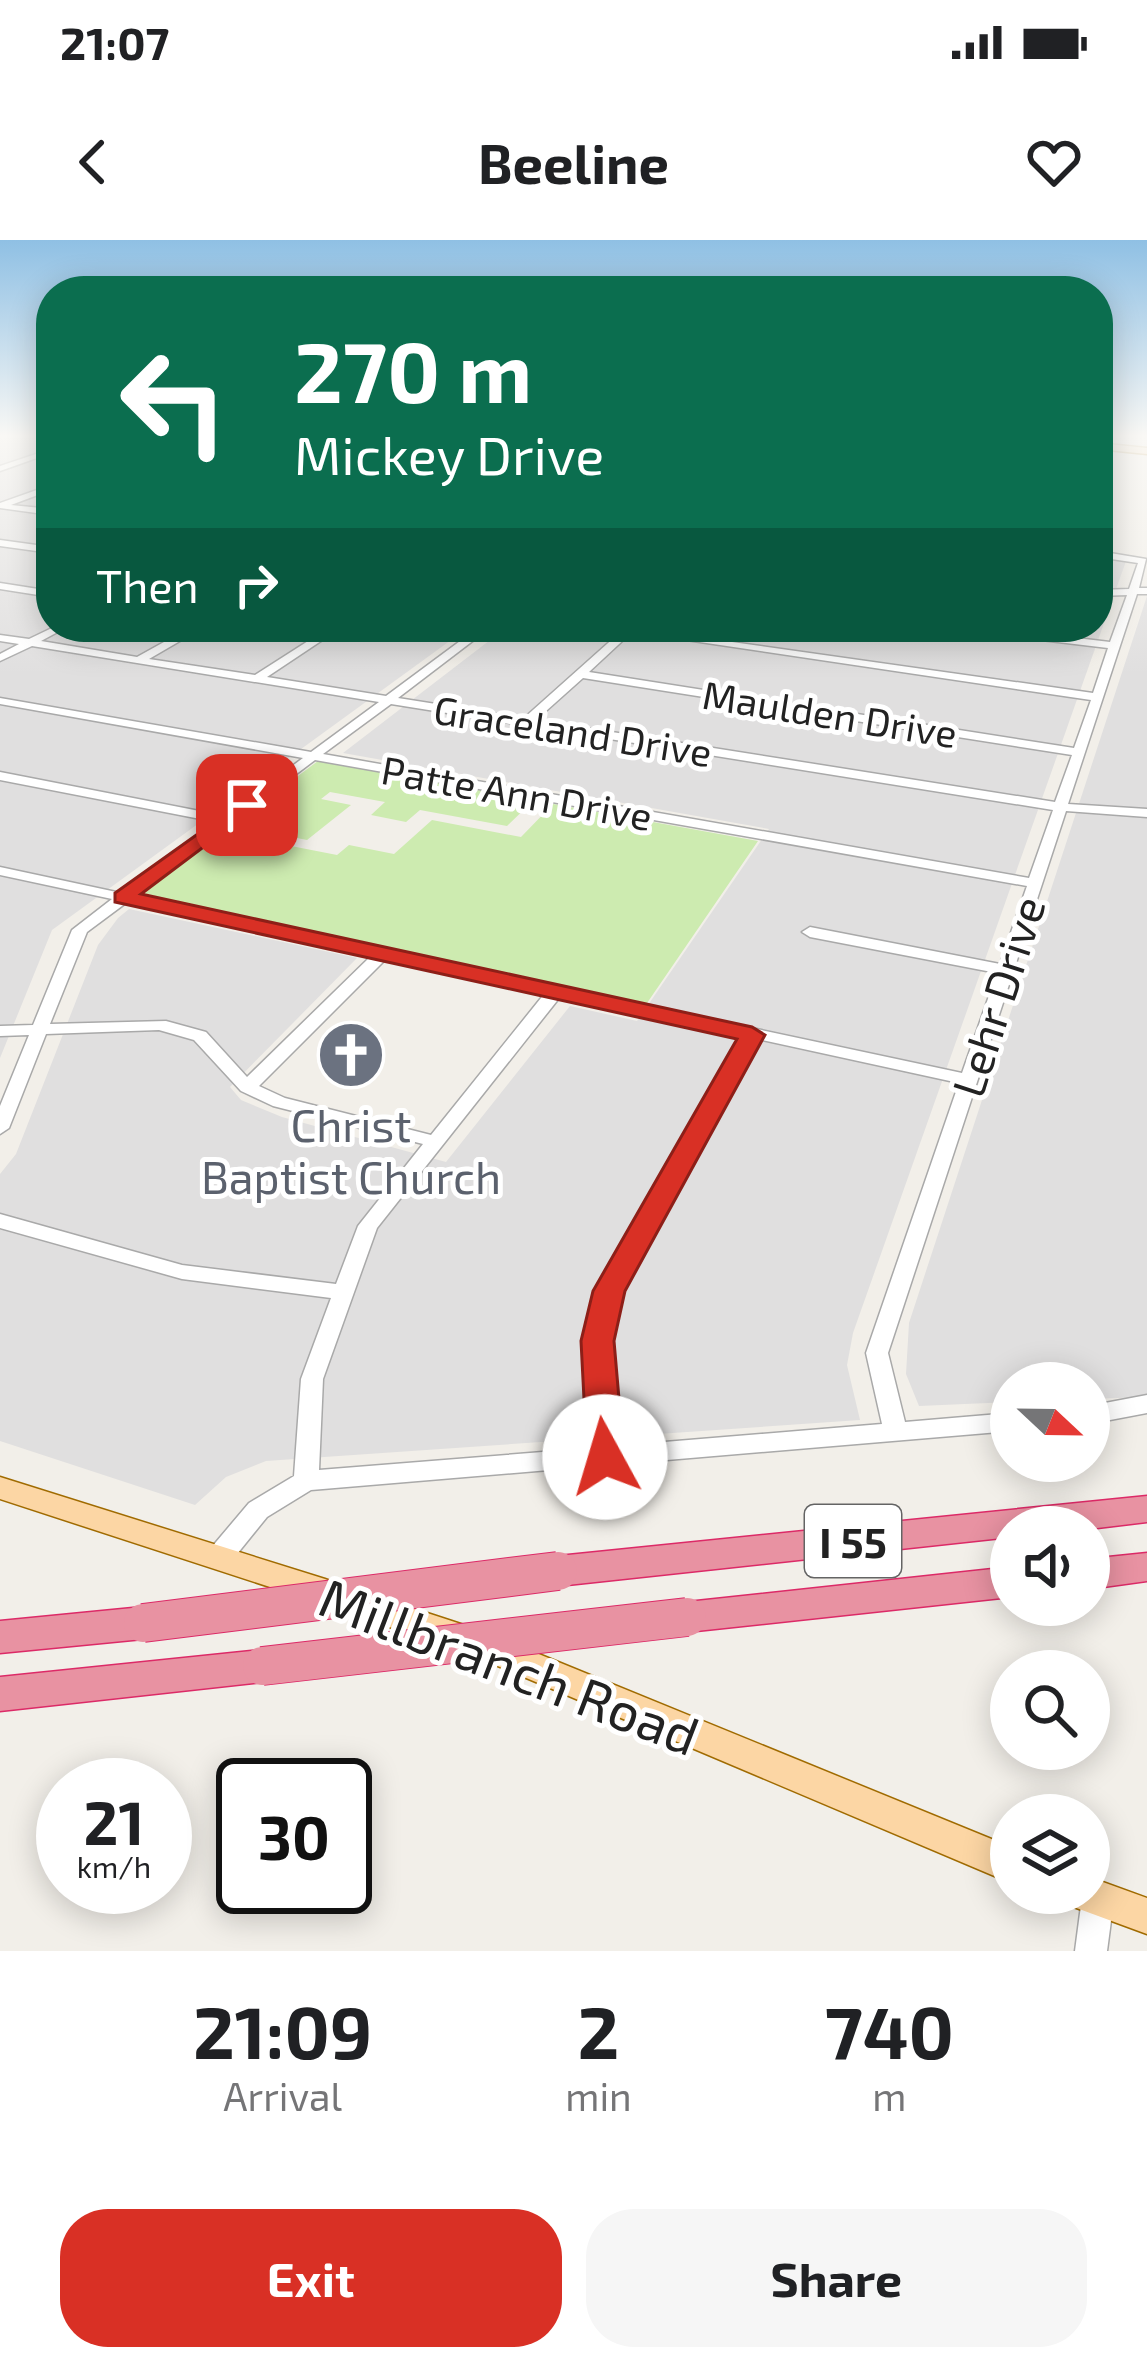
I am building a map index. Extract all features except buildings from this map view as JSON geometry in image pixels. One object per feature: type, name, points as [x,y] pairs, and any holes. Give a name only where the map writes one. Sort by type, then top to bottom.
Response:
[{"type":"highway","name":"I 55","points":[[0,1637],[558,1571],[1147,1509]]},
{"type":"highway","points":[[1110,1572],[1147,1568]]},
{"type":"highway","name":"I 55","points":[[0,1694],[990,1584]]},
{"type":"main road","name":"Millbranch Road","points":[[0,1488],[220,1556],[507,1654],[729,1751],[990,1856]]},
{"type":"main road","points":[[1110,1903],[1147,1916]]},
{"type":"street","points":[[0,543],[36,548]]},
{"type":"street","name":"Lehr Drive","points":[[896,1432],[877,1352],[1114,646],[1140,591],[1143,561],[1113,556]]},
{"type":"street","points":[[0,586],[36,592]]},
{"type":"street","name":"Graceland Drive","points":[[0,638],[1061,807],[1147,812]]},
{"type":"street","points":[[0,658],[36,640]]},
{"type":"street","points":[[137,661],[172,642]]},
{"type":"street","points":[[255,680],[314,642]]},
{"type":"street","points":[[0,1128],[80,930],[467,642]]},
{"type":"street","points":[[527,722],[616,642]]},
{"type":"street","points":[[726,642],[1097,697]]},
{"type":"street","points":[[1081,642],[1114,646]]},
{"type":"street","name":"Maulden Drive","points":[[581,674],[1078,752]]},
{"type":"street","name":"Patte Ann Drive","points":[[0,701],[1035,883]]},
{"type":"street","points":[[0,776],[227,820]]},
{"type":"street","points":[[0,871],[970,1080]]},
{"type":"street","points":[[810,932],[1005,970]]},
{"type":"street","points":[[247,1087],[383,952]]},
{"type":"street","points":[[306,1481],[312,1379],[340,1292],[368,1226],[556,992]]},
{"type":"street","points":[[0,1031],[160,1025],[180,1030],[200,1036],[247,1087],[279,1102],[432,1142]]},
{"type":"street","points":[[605,1457],[598,1341],[609,1291],[752,1035]]},
{"type":"street","points":[[0,1221],[182,1272],[340,1292]]},
{"type":"street","points":[[1110,1411],[1147,1404]]},
{"type":"street","points":[[220,1556],[258,1510],[306,1481],[990,1424]]},
{"type":"street","points":[[1090,1951],[1091,1914]]},
{"type":"shaded area","points":[[0,515],[36,515],[36,642],[448,642],[52,930],[0,1058]]},
{"type":"shaded area","points":[[1113,560],[1126,561],[1113,598]]},
{"type":"shaded area","points":[[1147,596],[1147,1397],[1110,1398],[1110,1362],[990,1362],[990,1403],[919,1406],[906,1374],[909,1323]]},
{"type":"shaded area","points":[[487,642],[1097,642],[853,1333],[847,1365],[860,1420],[266,1461],[226,1477],[195,1505],[0,1441],[0,1174],[16,1154],[98,945],[129,909],[357,958],[230,1087],[241,1100],[282,1117],[446,1162],[570,1006],[637,1021],[769,829],[343,753]]},
{"type":"green space","points":[[318,761],[534,800],[507,826],[420,810],[406,822],[371,815],[385,802],[330,792],[321,799],[351,805],[307,840],[232,825]]},
{"type":"green space","points":[[553,804],[758,841],[645,1006],[135,895],[219,832],[337,855],[349,845],[394,854],[432,820],[521,837]]},
{"type":"place","name":"Christ Baptist Church","points":[[351,1055]]},
{"type":"route","points":[[247,805],[123,897],[752,1035],[609,1291],[598,1341],[605,1457]]}]
